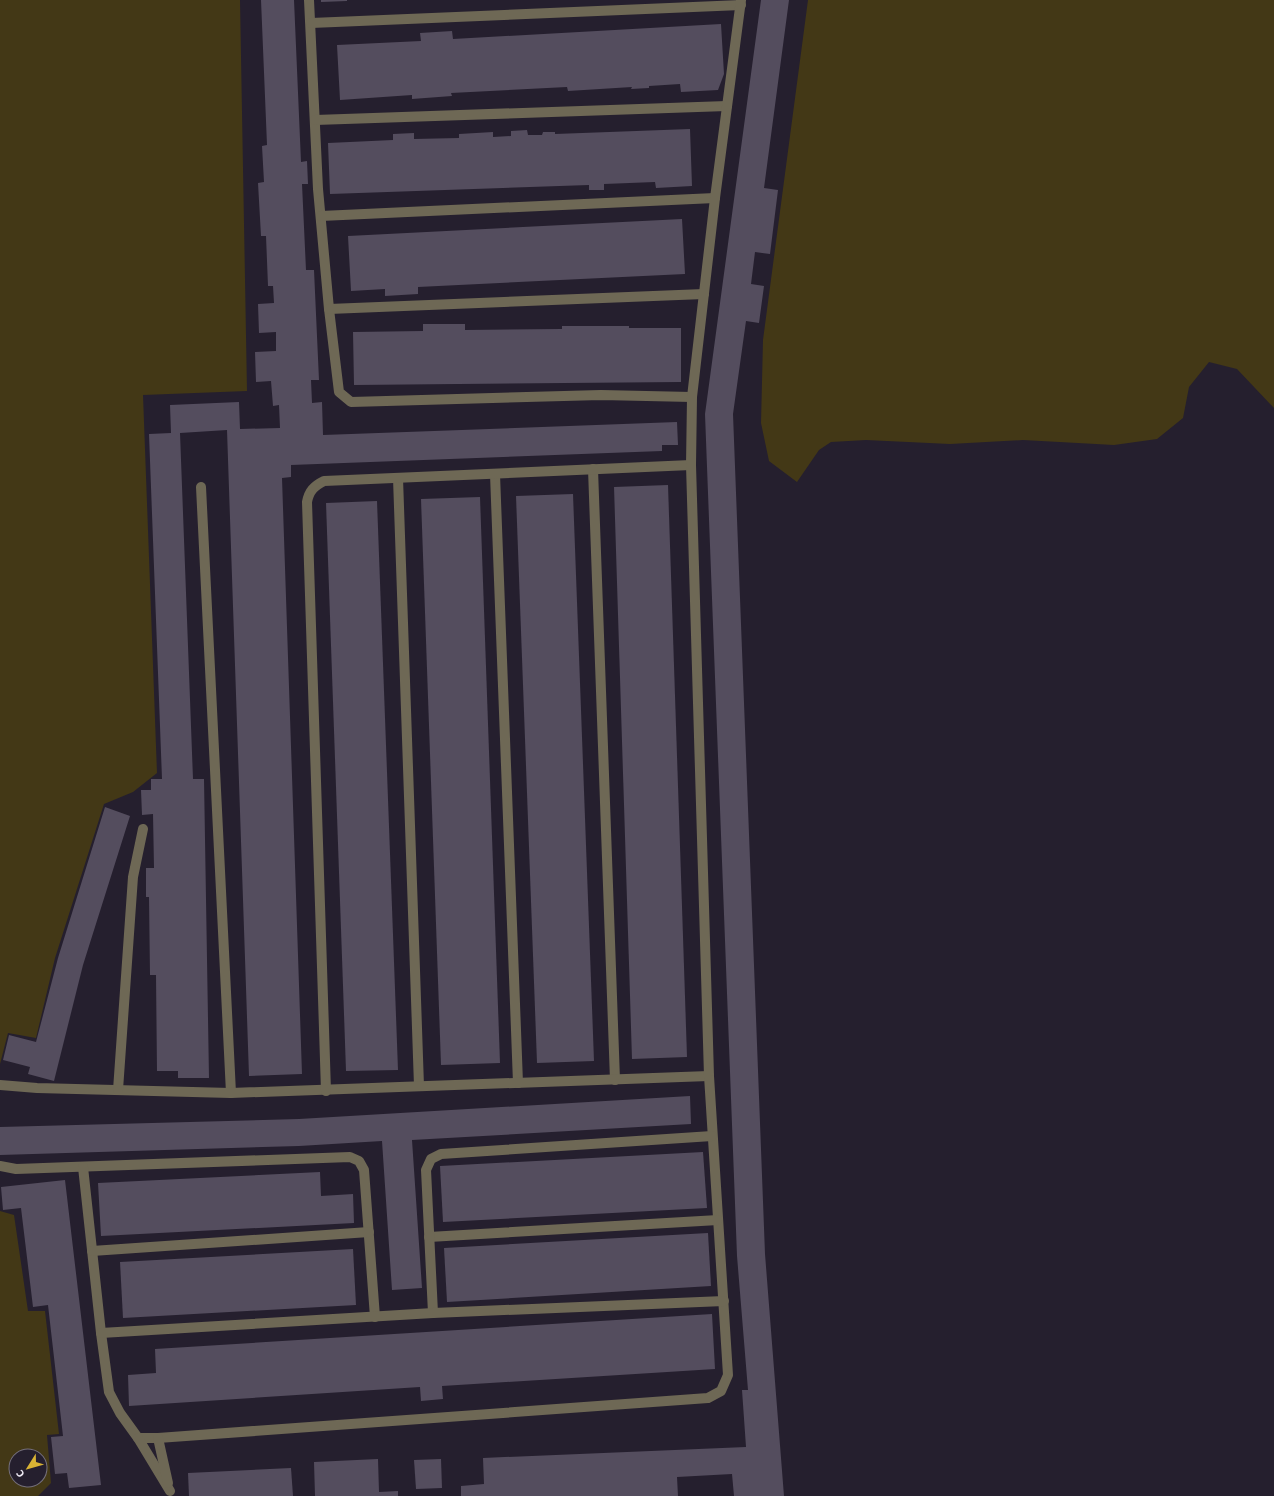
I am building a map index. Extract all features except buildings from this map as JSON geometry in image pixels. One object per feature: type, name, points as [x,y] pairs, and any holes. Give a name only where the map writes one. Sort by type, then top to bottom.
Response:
[{"type":"lane","points":[[309,0],[318,190],[329,309],[339,392],[351,402],[601,395],[692,397]]},
{"type":"lane","points":[[138,1438],[158,1438],[708,1398],[721,1391],[728,1374],[709,1076],[691,466],[692,397],[714,198],[741,2],[311,23]]},
{"type":"lane","points":[[315,120],[727,106]]},
{"type":"lane","points":[[321,216],[714,198]]},
{"type":"lane","points":[[329,309],[704,294]]},
{"type":"lane","points":[[326,1091],[307,502],[309,495],[315,486],[324,481],[691,466]]},
{"type":"lane","points":[[593,470],[615,1080]]},
{"type":"lane","points":[[495,474],[518,1082]]},
{"type":"lane","points":[[398,478],[419,1086]]},
{"type":"lane","points":[[201,488],[231,1093]]},
{"type":"lane","points":[[118,1090],[133,877],[143,829]]},
{"type":"lane","points":[[0,1085],[231,1093],[326,1091],[518,1082],[709,1076]]},
{"type":"lane","points":[[433,1313],[426,1170],[431,1159],[441,1154],[712,1136]]},
{"type":"lane","points":[[0,1166],[16,1169],[350,1157],[359,1162],[364,1170],[375,1317]]},
{"type":"lane","points":[[83,1167],[109,1392],[120,1413],[138,1438],[171,1493]]},
{"type":"lane","points":[[429,1237],[718,1220]]},
{"type":"lane","points":[[92,1251],[369,1232]]},
{"type":"lane","points":[[101,1333],[433,1313],[724,1301]]},
{"type":"lane","points":[[158,1438],[171,1493]]},
{"type":"shaded area","points":[[0,0],[240,0],[247,391],[143,395],[157,773],[133,792],[104,804],[55,958],[36,1038],[8,1033],[0,1064]]},
{"type":"shaded area","points":[[808,0],[1274,0],[1274,408],[1237,369],[1209,362],[1189,387],[1183,418],[1157,439],[1114,445],[1023,440],[950,444],[866,440],[831,442],[819,450],[797,482],[769,461],[761,423],[763,340]]},
{"type":"shaded area","points":[[0,1211],[14,1215],[28,1311],[45,1311],[59,1434],[47,1435],[51,1483],[48,1486],[48,1448],[8,1448],[8,1488],[46,1488],[38,1496],[0,1496]]}]
